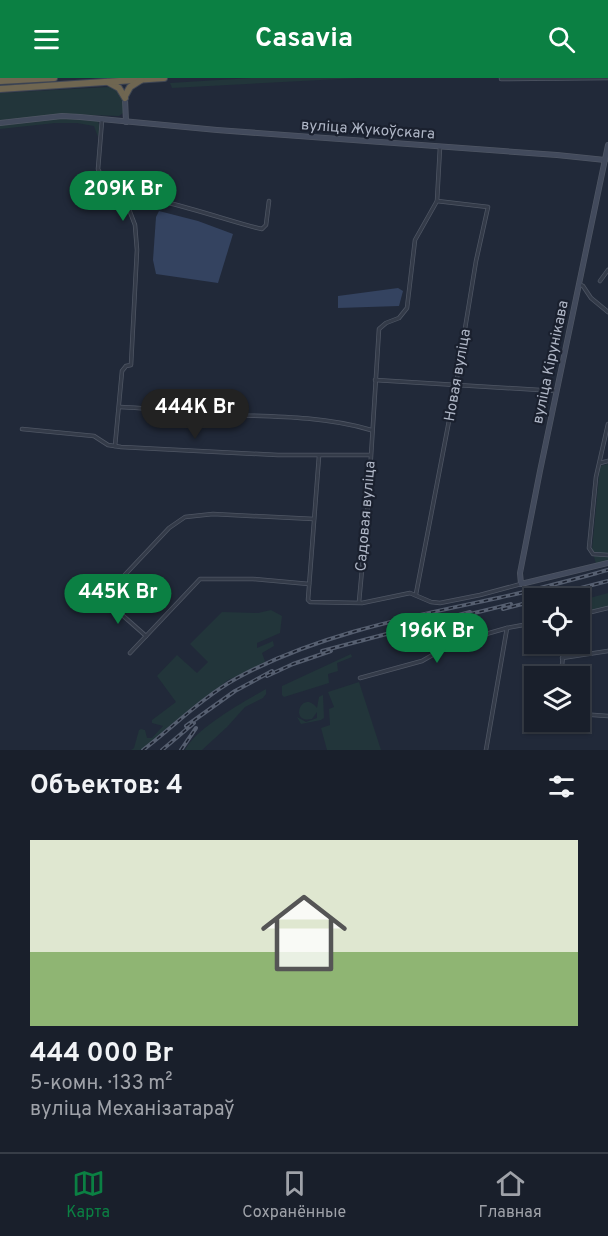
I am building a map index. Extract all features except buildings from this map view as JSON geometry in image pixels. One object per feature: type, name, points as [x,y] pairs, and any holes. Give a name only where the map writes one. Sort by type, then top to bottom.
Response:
[{"type":"highway","points":[[0,81],[54,78]]},
{"type":"highway","points":[[0,89],[164,78]]},
{"type":"highway","points":[[125,97],[130,87],[142,80]]},
{"type":"highway","points":[[107,81],[119,87],[125,97]]},
{"type":"street","points":[[501,79],[608,78]]},
{"type":"street","points":[[125,97],[126,122]]},
{"type":"street","name":"вуліца Жукоўскага","points":[[0,123],[62,116],[557,155],[607,161]]},
{"type":"street","points":[[102,119],[98,169],[103,179],[122,199],[133,218],[136,250],[131,365],[126,366],[122,371],[115,446]]},
{"type":"street","name":"вуліца Кірунікава","points":[[521,584],[521,570],[556,391],[607,161],[608,145]]},
{"type":"street","points":[[437,201],[440,147]]},
{"type":"street","points":[[122,199],[130,197],[158,201],[262,230],[266,225],[269,201]]},
{"type":"street","name":"Садовая вуліца","points":[[359,602],[368,504],[379,329],[386,322],[399,318],[407,308],[415,240],[437,201]]},
{"type":"street","name":"Новая вуліца","points":[[416,594],[456,384],[476,261],[488,207],[437,201]]},
{"type":"street","points":[[600,281],[608,270]]},
{"type":"street","points":[[579,284],[608,312]]},
{"type":"street","points":[[375,380],[556,391]]},
{"type":"street","points":[[120,407],[201,414],[319,419],[344,422],[371,430]]},
{"type":"street","points":[[608,424],[595,483],[589,548],[593,554],[608,555]]},
{"type":"street","points":[[22,429],[94,436],[103,443],[115,446],[319,456],[370,455]]},
{"type":"street","points":[[319,456],[308,600],[313,604],[368,602],[410,593],[431,602],[440,603],[608,563]]},
{"type":"street","points":[[600,462],[608,461]]},
{"type":"street","points":[[146,636],[103,598],[169,528],[185,517],[213,514],[314,519]]},
{"type":"street","points":[[130,653],[200,579],[254,579],[309,584]]},
{"type":"street","points":[[590,612],[608,608]]},
{"type":"street","points":[[360,678],[422,661],[443,649],[507,628],[524,625]]},
{"type":"street","points":[[486,750],[507,628]]},
{"type":"street","points":[[562,658],[608,651]]},
{"type":"street","points":[[562,666],[563,654]]},
{"type":"street","points":[[590,715],[608,716]]},
{"type":"green space","points":[[251,78],[359,78],[172,88],[170,83]]},
{"type":"green space","points":[[109,87],[117,89],[123,97],[123,113],[119,116],[66,114],[0,121],[0,93]]},
{"type":"green space","points":[[57,118],[98,121],[100,127],[98,137],[94,126],[77,123],[0,129],[0,125]]},
{"type":"green space","points":[[608,464],[608,561],[596,564],[592,549],[600,466]]},
{"type":"green space","points":[[608,593],[608,606],[590,610],[590,598]]},
{"type":"green space","points":[[271,610],[282,616],[280,633],[257,643],[257,648],[273,641],[274,646],[262,653],[266,664],[228,680],[142,750],[131,750],[134,748],[139,730],[145,730],[147,738],[152,738],[163,726],[152,723],[152,720],[176,702],[157,676],[177,655],[197,673],[208,662],[190,644],[222,612],[258,613]]},
{"type":"green space","points":[[351,654],[352,657],[337,663],[338,671],[328,674],[329,683],[284,697],[282,695],[282,686]]},
{"type":"green space","points":[[359,682],[381,750],[327,750],[321,728],[330,725],[329,709],[334,707],[328,692]]},
{"type":"green space","points":[[266,689],[263,698],[245,707],[202,750],[185,750],[209,724]]},
{"type":"green space","points":[[323,695],[324,718],[301,724],[297,717],[306,722],[317,718],[317,712],[312,719],[301,717],[299,712],[302,704],[311,703],[317,708],[319,697]]},
{"type":"water","points":[[159,211],[198,221],[233,234],[218,283],[156,274],[153,260],[156,217]]},
{"type":"water","points":[[398,288],[403,291],[399,306],[338,308],[338,296]]},
{"type":"railway","points":[[143,750],[224,686],[299,650],[332,638],[398,620],[526,592],[608,570]]},
{"type":"railway","points":[[581,588],[608,581]]},
{"type":"railway","points":[[462,616],[511,604]]},
{"type":"railway","points":[[503,609],[524,604]]},
{"type":"railway","points":[[322,651],[470,612]]},
{"type":"railway","points":[[267,676],[331,651]]},
{"type":"railway","points":[[186,726],[235,691],[272,671]]},
{"type":"railway","points":[[162,750],[194,723]]},
{"type":"railway","points":[[181,750],[196,728]]}]
